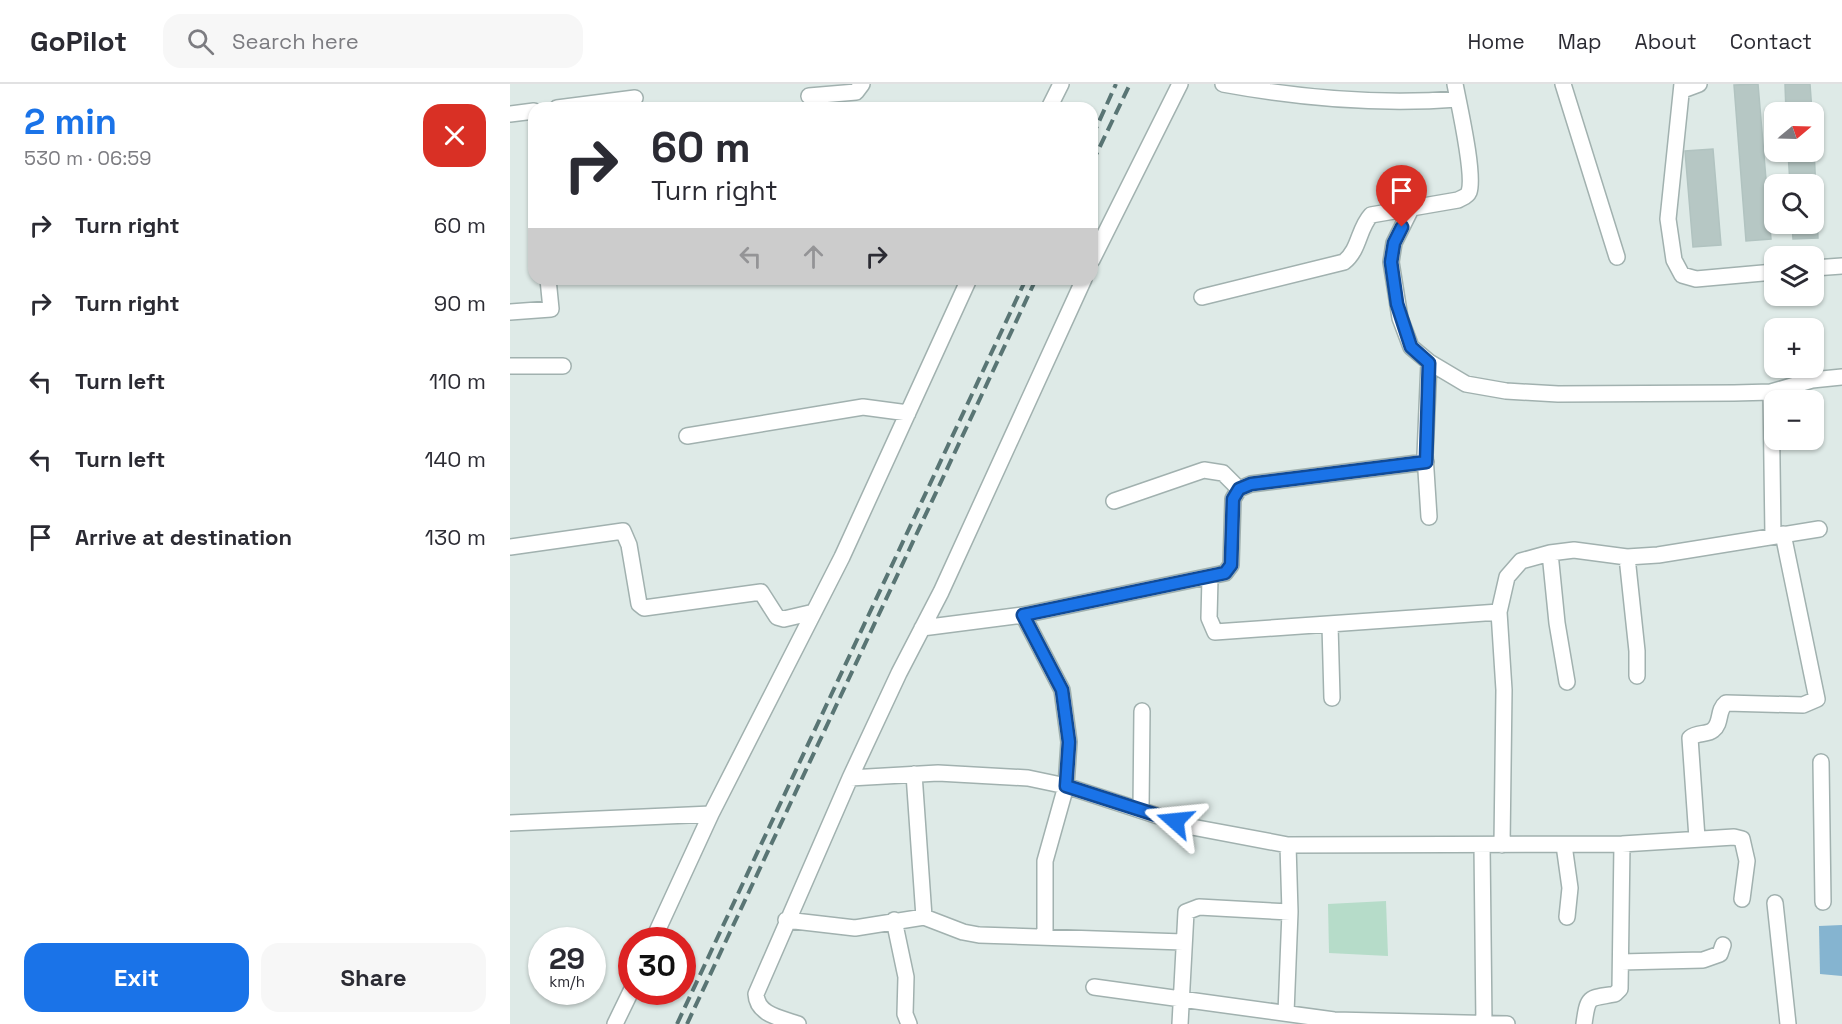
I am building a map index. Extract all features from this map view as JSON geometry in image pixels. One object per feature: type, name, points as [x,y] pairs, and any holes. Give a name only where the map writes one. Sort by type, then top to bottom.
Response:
[{"type":"street","points":[[809,96],[856,92],[862,84]]},
{"type":"street","points":[[1052,102],[1060,84]]},
{"type":"street","points":[[1098,248],[1180,84]]},
{"type":"street","points":[[1202,297],[1344,262],[1353,255],[1363,224],[1371,214],[1458,200],[1467,196],[1470,189],[1456,91],[1428,101],[1360,99],[1270,93],[1223,84]]},
{"type":"street","points":[[1563,84],[1617,257]]},
{"type":"street","points":[[1699,84],[1683,87],[1668,219],[1674,260],[1682,275],[1696,279],[1764,273]]},
{"type":"street","points":[[596,102],[635,96]]},
{"type":"street","points":[[510,114],[528,112]]},
{"type":"street","points":[[1412,207],[1394,243],[1391,262],[1400,318],[1411,347],[1429,363],[1466,384],[1506,391],[1595,394],[1764,392]]},
{"type":"street","points":[[1824,267],[1842,266]]},
{"type":"street","points":[[510,312],[551,309],[549,285]]},
{"type":"street","points":[[659,927],[711,814],[814,612],[966,285]]},
{"type":"street","points":[[798,1024],[761,1010],[756,1004],[756,994],[786,920],[850,778],[1081,285]]},
{"type":"street","points":[[1429,363],[1426,462],[1429,517]]},
{"type":"street","points":[[510,366],[563,366]]},
{"type":"street","points":[[1778,390],[1812,380],[1842,376]]},
{"type":"street","points":[[687,436],[863,407],[908,413]]},
{"type":"street","points":[[1697,838],[1690,738],[1693,735],[1712,731],[1718,725],[1721,707],[1726,703],[1803,705],[1817,699],[1778,535],[1774,450]]},
{"type":"street","points":[[922,628],[1023,615],[1172,582],[1210,578],[1225,573],[1231,565],[1233,499],[1239,489],[1251,484],[1426,462]]},
{"type":"street","points":[[1114,501],[1204,470],[1223,473],[1239,489]]},
{"type":"street","points":[[1502,845],[1504,690],[1499,612],[1507,577],[1521,561],[1550,553],[1594,551],[1628,557],[1658,555],[1819,529]]},
{"type":"street","points":[[510,547],[623,531],[629,545],[639,604],[644,608],[761,592],[777,617],[784,619],[814,612]]},
{"type":"street","points":[[1550,553],[1557,623],[1568,682]]},
{"type":"street","points":[[1628,557],[1637,651],[1637,676]]},
{"type":"street","points":[[1210,578],[1209,618],[1215,632],[1330,626],[1499,612]]},
{"type":"street","points":[[1023,615],[1062,690],[1069,742],[1066,786],[1045,861],[1046,937]]},
{"type":"street","points":[[1330,626],[1332,698]]},
{"type":"street","points":[[1141,810],[1142,711]]},
{"type":"street","points":[[1821,762],[1823,902]]},
{"type":"street","points":[[850,778],[938,773],[1028,778],[1066,786],[1192,827],[1287,845],[1564,845],[1742,838],[1747,861],[1742,899]]},
{"type":"street","points":[[914,774],[924,917]]},
{"type":"street","points":[[510,824],[711,814]]},
{"type":"street","points":[[1482,844],[1484,1023]]},
{"type":"street","points":[[1584,1024],[1588,1004],[1592,998],[1615,994],[1620,989],[1622,844]]},
{"type":"street","points":[[1286,1013],[1290,912],[1287,845]]},
{"type":"street","points":[[1564,845],[1570,888],[1568,917]]},
{"type":"street","points":[[1775,903],[1788,1024]]},
{"type":"street","points":[[1180,1024],[1184,918],[1191,909],[1290,912]]},
{"type":"street","points":[[786,920],[843,928],[924,917],[963,932],[1183,942]]},
{"type":"street","points":[[894,920],[906,977],[905,1014],[909,1024]]},
{"type":"street","points":[[1621,962],[1703,960],[1720,954],[1723,945]]},
{"type":"street","points":[[1094,987],[1341,1022],[1507,1024]]},
{"type":"street","points":[[615,1024],[624,1005]]},
{"type":"green space","points":[[1386,901],[1388,956],[1329,953],[1328,904]]},
{"type":"water","points":[[1842,925],[1842,976],[1820,974],[1819,926]]},
{"type":"building","points":[[1758,84],[1766,174],[1764,234],[1771,234],[1771,239],[1746,241],[1734,85]]},
{"type":"building","points":[[1785,84],[1810,84],[1811,102],[1786,102]]},
{"type":"building","points":[[1713,149],[1721,245],[1693,247],[1685,151]]},
{"type":"building","points":[[1789,162],[1815,162],[1815,174],[1789,174]]},
{"type":"building","points":[[1793,234],[1818,234],[1818,238],[1793,239]]},
{"type":"railway","points":[[1098,124],[1116,84]]},
{"type":"railway","points":[[1098,151],[1130,84]]},
{"type":"railway","points":[[677,1024],[1023,285]]},
{"type":"railway","points":[[687,1024],[1033,285]]},
{"type":"route","points":[[1175,821],[1066,786],[1069,742],[1062,690],[1023,615],[1172,582],[1210,578],[1225,573],[1231,565],[1233,499],[1239,489],[1251,484],[1426,462],[1429,363],[1411,347],[1400,318],[1391,262],[1394,243],[1402,227]]}]
